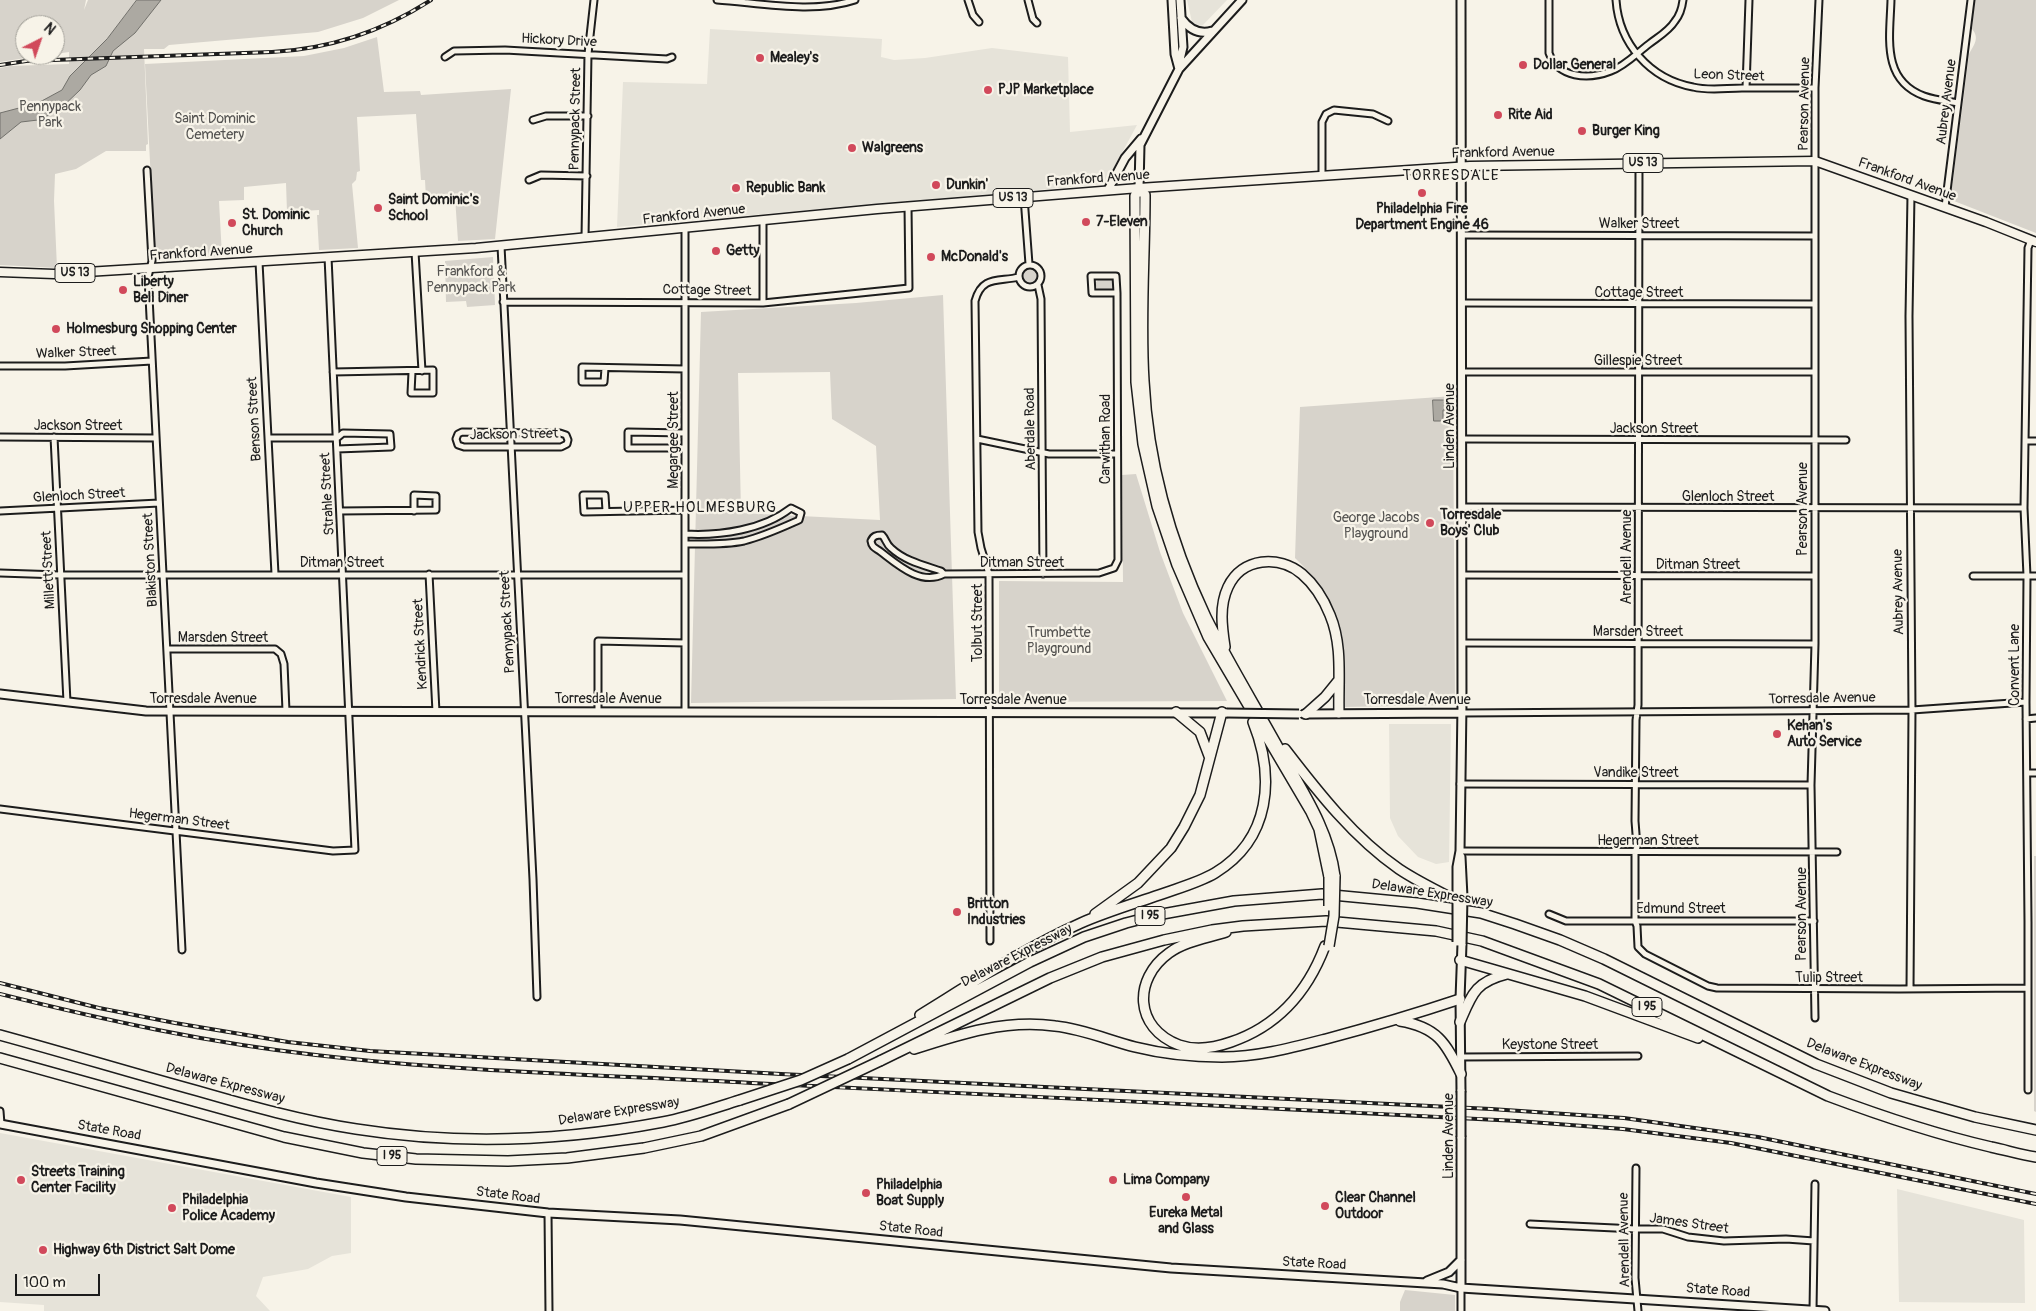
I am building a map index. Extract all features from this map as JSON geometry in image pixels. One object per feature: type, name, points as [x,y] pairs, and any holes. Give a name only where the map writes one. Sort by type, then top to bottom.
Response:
[{"type":"highway","points":[[1187,1056],[1215,1052],[1254,1038],[1288,1015],[1302,999],[1314,982],[1327,946],[1334,916],[1332,877],[1322,826],[1206,616],[1183,563],[1164,504],[1154,464],[1147,422],[1144,381],[1145,195],[1139,188],[1135,196],[1136,361],[1140,423],[1147,465],[1157,506],[1182,579],[1208,637],[1236,688],[1311,812],[1321,837],[1332,877]]},
{"type":"highway","points":[[1226,654],[1222,619],[1228,587],[1235,576],[1249,565],[1261,561],[1276,562],[1290,566],[1303,574],[1314,586],[1324,602],[1336,631],[1339,713]]},
{"type":"highway","points":[[1302,714],[1325,697],[1338,681]]},
{"type":"highway","points":[[1081,923],[1190,885],[1215,872],[1231,861],[1244,848],[1254,833],[1260,818],[1266,792],[1264,760],[1255,729],[1236,688]]},
{"type":"highway","points":[[1176,712],[1200,732],[1209,756]]},
{"type":"highway","points":[[852,1057],[972,983],[1081,923],[1138,883],[1171,848],[1193,810],[1200,795],[1209,756],[1224,712]]},
{"type":"highway","points":[[1269,728],[1324,798],[1376,851],[1421,883],[1482,914]]},
{"type":"highway","name":"Delaware Expressway","points":[[0,1035],[254,1107],[357,1129],[432,1138],[508,1139],[582,1134],[664,1122],[801,1080],[852,1057],[1054,950],[1126,923],[1157,915],[1234,901],[1322,894],[1399,901],[1482,914],[1560,940],[1604,959],[1816,1064],[1891,1093],[1975,1117],[2036,1130]]},
{"type":"highway","name":"I 95","points":[[0,1058],[284,1138],[363,1153],[425,1159],[508,1161],[566,1158],[644,1148],[701,1136],[789,1104],[884,1060],[1050,978],[1102,957],[1164,940],[1243,926],[1326,921],[1436,931],[1482,941],[1599,984],[1828,1096],[1880,1116],[1952,1138],[2036,1157]]},
{"type":"highway","points":[[1243,926],[1170,951],[1152,969],[1144,988],[1142,1002],[1154,1029],[1166,1039],[1180,1045],[1206,1048],[1242,1038],[1259,1030],[1288,1008],[1313,975],[1327,946]]},
{"type":"highway","points":[[1460,960],[1608,1004],[1749,1057]]},
{"type":"highway","points":[[1460,1022],[1469,1000],[1480,985],[1489,979],[1508,974]]},
{"type":"highway","points":[[884,1060],[954,1036],[978,1030],[1009,1025],[1033,1024],[1074,1029],[1137,1048],[1187,1056],[1222,1057],[1274,1052],[1397,1020],[1460,998]]},
{"type":"highway","points":[[1397,1020],[1420,1026],[1437,1035],[1448,1048],[1461,1074]]},
{"type":"main road","name":"Frankford Avenue","points":[[0,272],[45,274],[501,246],[908,206],[1108,190],[1462,166],[1815,161],[1911,194],[2033,241]]},
{"type":"street","name":"Pennypack Street","points":[[585,238],[588,54],[594,0]]},
{"type":"street","points":[[717,0],[812,6],[838,4],[855,0]]},
{"type":"street","points":[[968,0],[973,15],[978,22]]},
{"type":"street","points":[[1028,0],[1033,19],[1037,23]]},
{"type":"street","points":[[1172,0],[1175,54],[1179,69]]},
{"type":"street","points":[[1179,69],[1182,47],[1180,0]]},
{"type":"street","points":[[1139,188],[1140,150],[1145,135],[1179,69],[1242,0]]},
{"type":"street","name":"Linden Avenue","points":[[1461,0],[1462,713],[1460,851],[1457,867],[1460,895],[1461,1311]]},
{"type":"street","points":[[1549,0],[1549,53],[1552,60],[1564,72],[1571,75],[1612,71],[1676,21],[1684,0]]},
{"type":"street","points":[[1616,0],[1618,16],[1626,40],[1636,54]]},
{"type":"street","points":[[1746,88],[1749,0]]},
{"type":"street","name":"Pearson Avenue","points":[[1815,1018],[1814,853],[1811,785],[1815,644],[1815,88],[1819,0]]},
{"type":"street","points":[[1892,0],[1889,48],[1896,73],[1909,88],[1918,94],[1958,103]]},
{"type":"street","name":"Aubrey Avenue","points":[[1944,207],[1971,0]]},
{"type":"street","points":[[1181,18],[1196,31],[1205,33],[1214,30]]},
{"type":"street","name":"Hickory Drive","points":[[445,57],[454,51],[505,50],[668,59],[672,57]]},
{"type":"street","name":"Leon Street","points":[[1636,54],[1656,72],[1679,84],[1704,89],[1815,88]]},
{"type":"street","points":[[1322,175],[1322,122],[1326,114],[1334,110],[1373,114],[1388,121]]},
{"type":"street","points":[[534,120],[546,116],[588,116]]},
{"type":"street","points":[[1108,190],[1125,158],[1145,135]]},
{"type":"street","name":"Arendell Avenue","points":[[1639,164],[1638,643],[1635,785],[1637,847],[1635,852],[1635,921],[1639,950]]},
{"type":"street","name":"Blakiston Street","points":[[147,170],[152,261],[148,277],[182,950]]},
{"type":"street","points":[[529,180],[541,176],[587,176]]},
{"type":"street","name":"Aubrey Avenue","points":[[1910,989],[1912,710],[1909,508],[1911,194]]},
{"type":"street","points":[[1024,197],[1029,264]]},
{"type":"street","name":"Cottage Street","points":[[503,302],[763,303],[909,288],[908,206]]},
{"type":"street","points":[[763,220],[763,303]]},
{"type":"street","name":"Megargee Street","points":[[685,228],[685,712]]},
{"type":"street","name":"Walker Street","points":[[1462,235],[1815,236]]},
{"type":"street","name":"Convent Lane","points":[[2028,1090],[2027,576],[2024,508],[2028,248],[2033,241]]},
{"type":"street","name":"Pennypack Street","points":[[501,246],[533,879],[537,997]]},
{"type":"street","points":[[416,252],[422,371]]},
{"type":"street","name":"Strahle Street","points":[[328,257],[355,850]]},
{"type":"street","name":"Benson Street","points":[[258,262],[275,574]]},
{"type":"street","points":[[1019,277],[1021,268],[1029,264],[1037,267],[1042,274],[1038,285]]},
{"type":"street","points":[[1092,276],[1116,276],[1117,293],[1092,293],[1092,276]]},
{"type":"street","name":"Tolbut Street","points":[[990,941],[989,574],[978,532],[975,301],[978,292],[988,282],[995,279],[1019,277],[1021,283],[1026,287],[1032,288],[1038,285]]},
{"type":"street","name":"Aberdale Road","points":[[1038,285],[1041,299],[1043,574]]},
{"type":"street","name":"Carwithan Road","points":[[1099,573],[1114,568],[1118,560],[1117,293]]},
{"type":"street","name":"Cottage Street","points":[[1462,304],[1815,304]]},
{"type":"street","name":"Walker Street","points":[[0,366],[65,366],[152,361]]},
{"type":"street","points":[[604,368],[604,382],[582,382],[582,367],[685,369]]},
{"type":"street","points":[[333,372],[412,372],[432,370],[433,392],[411,393],[412,372]]},
{"type":"street","name":"Gillespie Street","points":[[1462,372],[1814,372]]},
{"type":"street","name":"Jackson Street","points":[[462,432],[510,432],[562,433],[566,435],[568,440],[567,444],[562,447],[511,447],[464,447],[458,444],[456,439],[457,435],[462,432]]},
{"type":"street","points":[[685,433],[628,432],[628,448],[685,448]]},
{"type":"street","points":[[268,438],[337,438],[343,434],[390,434],[391,447],[337,449]]},
{"type":"street","name":"Jackson Street","points":[[0,436],[156,438]]},
{"type":"street","name":"Millett Street","points":[[54,437],[67,702]]},
{"type":"street","points":[[977,439],[1042,452],[1117,454]]},
{"type":"street","name":"Jackson Street","points":[[1462,439],[1846,440]]},
{"type":"street","points":[[2026,441],[2036,441]]},
{"type":"street","points":[[340,511],[414,511],[436,510],[436,496],[414,495],[414,511]]},
{"type":"street","points":[[606,511],[605,495],[583,495],[584,512],[685,510]]},
{"type":"street","name":"Glenloch Street","points":[[0,511],[159,502]]},
{"type":"street","name":"Glenloch Street","points":[[1462,507],[2024,508]]},
{"type":"street","points":[[685,534],[702,535],[743,530],[774,518],[791,508],[801,513],[799,520],[777,530],[749,539],[725,543],[685,544]]},
{"type":"street","name":"Ditman Street","points":[[944,574],[908,560],[892,549],[882,535],[876,535],[870,541],[874,548],[907,571],[933,578],[944,574],[1099,573]]},
{"type":"street","name":"Ditman Street","points":[[0,573],[60,575],[685,575]]},
{"type":"street","name":"Kendrick Street","points":[[429,574],[436,712]]},
{"type":"street","name":"Ditman Street","points":[[1462,575],[1814,576]]},
{"type":"street","points":[[1972,576],[2036,576]]},
{"type":"street","points":[[598,712],[598,641],[685,643]]},
{"type":"street","name":"Marsden Street","points":[[1462,643],[1815,644]]},
{"type":"street","name":"Marsden Street","points":[[167,649],[270,648],[279,652],[282,658],[286,712]]},
{"type":"street","name":"Torresdale Avenue","points":[[0,694],[135,711],[286,712],[1637,713],[1912,710],[2026,702]]},
{"type":"street","points":[[2026,719],[2036,718]]},
{"type":"street","points":[[2027,773],[2036,773]]},
{"type":"street","name":"Vandike Street","points":[[1460,784],[1811,785]]},
{"type":"street","name":"Hegerman Street","points":[[0,809],[333,851],[355,850]]},
{"type":"street","name":"Hegerman Street","points":[[1460,851],[1837,852]]},
{"type":"street","name":"Edmund Street","points":[[1549,914],[1566,921],[1814,920]]},
{"type":"street","name":"Tulip Street","points":[[1639,950],[1708,986],[1717,988],[2028,988]]},
{"type":"street","name":"Keystone Street","points":[[1461,1057],[1638,1056]]},
{"type":"street","points":[[0,1111],[0,1124]]},
{"type":"street","name":"State Road","points":[[0,1124],[324,1184],[406,1197],[548,1213],[680,1220],[1171,1268],[1425,1282],[1461,1288],[1825,1311]]},
{"type":"street","name":"Arendell Avenue","points":[[1636,1168],[1635,1278],[1638,1311]]},
{"type":"street","points":[[1813,1310],[1815,1184]]},
{"type":"street","points":[[548,1213],[548,1311]]},
{"type":"street","name":"James Street","points":[[1530,1224],[1636,1230],[1667,1229],[1688,1237],[1724,1241],[1786,1239],[1814,1241]]},
{"type":"street","points":[[1425,1282],[1449,1272],[1461,1259]]},
{"type":"shaded area","points":[[137,0],[161,0],[135,33],[113,51],[106,66],[91,75],[80,90],[58,111],[38,120],[21,122],[0,139],[0,113],[38,103],[62,90],[70,76],[107,39]]},
{"type":"shaded area","points":[[1187,0],[1227,0],[1203,25],[1199,26],[1192,22]]},
{"type":"shaded area","points":[[710,29],[882,39],[881,57],[894,60],[925,58],[992,48],[1068,57],[1070,132],[1137,125],[1105,184],[617,227],[623,82],[707,84]]},
{"type":"shaded area","points":[[1433,400],[1448,400],[1448,410],[1443,410],[1443,421],[1434,421]]},
{"type":"shaded area","points":[[1389,724],[1451,724],[1449,862],[1436,864],[1418,857],[1398,836],[1390,818]]},
{"type":"shaded area","points":[[0,1133],[351,1197],[351,1253],[332,1256],[308,1269],[263,1277],[256,1296],[270,1311],[44,1311],[44,1305],[0,1302]]},
{"type":"shaded area","points":[[1897,1189],[2024,1220],[2025,1303],[1899,1302]]},
{"type":"green space","name":"Pennypack Park","points":[[0,0],[86,0],[84,10],[88,0],[399,0],[363,18],[318,32],[169,45],[164,49],[144,49],[148,144],[146,145],[146,151],[106,151],[76,169],[55,174],[54,201],[57,268],[0,265],[0,68],[69,64],[69,52],[65,53],[65,15],[15,15],[15,60],[0,62]]},
{"type":"green space","points":[[1975,0],[2036,0],[2036,233],[1954,201],[1951,195],[1969,54],[1976,38],[1972,29]]},
{"type":"green space","name":"Saint Dominic Cemetery","points":[[377,37],[384,92],[420,91],[421,95],[511,89],[495,239],[458,241],[455,197],[426,199],[425,180],[421,180],[416,114],[357,117],[360,171],[357,172],[356,180],[352,184],[358,248],[319,250],[317,215],[319,215],[319,210],[287,212],[286,183],[244,187],[244,200],[219,201],[222,256],[155,260],[145,64],[304,56],[344,48]]},
{"type":"green space","name":"Frankford & Pennypack Park","points":[[493,257],[495,305],[467,307],[466,301],[446,302],[445,261]]},
{"type":"green space","points":[[1031,267],[1039,275],[1031,283],[1023,275]]},
{"type":"green space","points":[[1100,278],[1111,279],[1114,282],[1113,288],[1110,290],[1098,290],[1095,283]]},
{"type":"green space","points":[[943,295],[956,699],[691,703],[701,312],[856,303]],"holes":[[[830,372],[832,419],[876,446],[880,520],[741,513],[738,373]]]},
{"type":"green space","name":"George Jacobs Playground","points":[[1453,396],[1455,705],[1345,707],[1344,663],[1339,626],[1324,592],[1312,575],[1295,558],[1300,407]]},
{"type":"green space","name":"Trumbette Playground","points":[[1136,474],[1160,552],[1183,613],[1227,701],[999,702],[999,581],[1123,582],[1122,475]]},
{"type":"green space","points":[[2034,856],[2036,856],[2036,1112],[2034,1111]]},
{"type":"green space","points":[[1405,1290],[1455,1295],[1455,1311],[1400,1311],[1400,1302]]},
{"type":"railway","points":[[0,65],[26,61],[272,52],[314,47],[375,29],[394,21],[431,0]]},
{"type":"railway","points":[[0,983],[99,1008],[175,1023],[288,1042],[370,1051],[781,1074],[1491,1109],[1624,1118],[1758,1137],[2036,1194]]},
{"type":"railway","points":[[0,994],[117,1022],[196,1037],[276,1050],[370,1061],[533,1072],[1517,1121],[1623,1129],[1731,1143],[2036,1204]]},
{"type":"place","name":"Mealey's","points":[[760,58]]},
{"type":"place","name":"Dollar General","points":[[1523,65]]},
{"type":"place","name":"PJP Marketplace","points":[[988,90]]},
{"type":"place","name":"Rite Aid","points":[[1498,115]]},
{"type":"place","name":"Burger King","points":[[1582,131]]},
{"type":"place","name":"Walgreens","points":[[852,148]]},
{"type":"place","name":"Dunkin'","points":[[936,185]]},
{"type":"place","name":"Republic Bank","points":[[736,188]]},
{"type":"place","name":"Philadelphia Fire Department Engine 46","points":[[1422,193]]},
{"type":"place","name":"Saint Dominic's School","points":[[378,208]]},
{"type":"place","name":"7-Eleven","points":[[1086,222]]},
{"type":"place","name":"St. Dominic Church","points":[[232,223]]},
{"type":"place","name":"Getty","points":[[716,251]]},
{"type":"place","name":"McDonald's","points":[[931,257]]},
{"type":"place","name":"Liberty Bell Diner","points":[[123,290]]},
{"type":"place","name":"Holmesburg Shopping Center","points":[[56,329]]},
{"type":"place","name":"Torresdale Boys' Club","points":[[1430,523]]},
{"type":"place","name":"Kehan's Auto Service","points":[[1777,734]]},
{"type":"place","name":"Britton Industries","points":[[957,912]]},
{"type":"place","name":"Streets Training Center Facility","points":[[21,1180]]},
{"type":"place","name":"Lima Company","points":[[1113,1180]]},
{"type":"place","name":"Philadelphia Boat Supply","points":[[866,1193]]},
{"type":"place","name":"Eureka Metal and Glass","points":[[1186,1197]]},
{"type":"place","name":"Clear Channel Outdoor","points":[[1325,1206]]},
{"type":"place","name":"Philadelphia Police Academy","points":[[172,1208]]},
{"type":"place","name":"Highway 6th District Salt Dome","points":[[43,1250]]},
{"type":"district","name":"TORRESDALE","points":[[1451,176]]},
{"type":"district","name":"UPPER HOLMESBURG","points":[[700,508]]}]
